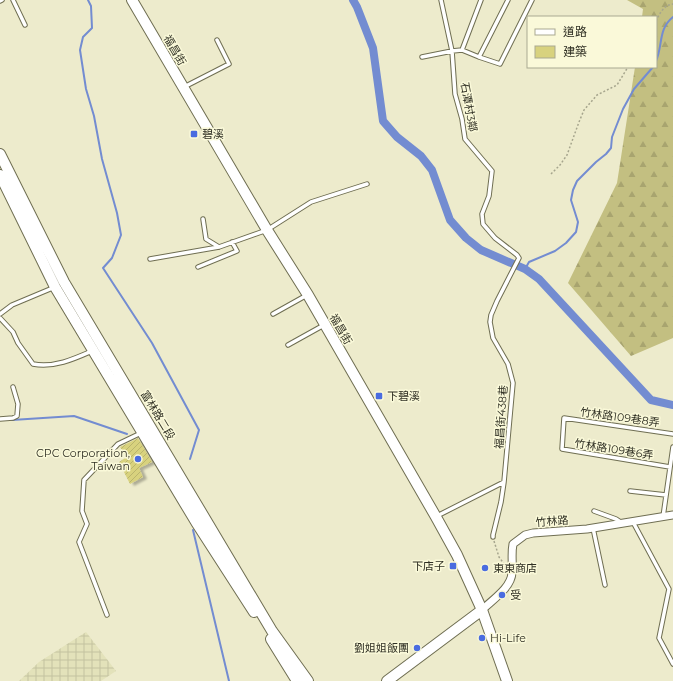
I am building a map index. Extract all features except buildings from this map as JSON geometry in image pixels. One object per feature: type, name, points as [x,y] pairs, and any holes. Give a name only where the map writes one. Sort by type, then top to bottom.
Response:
[{"type":"main road","name":"福昌街","points":[[132,0],[267,230],[325,324],[457,555],[482,610],[507,681]]},
{"type":"main road","name":"富林路二段","points":[[0,154],[55,286],[93,350],[147,431],[272,631],[308,681]]},
{"type":"main road","name":"富林路二段","points":[[0,175],[64,282],[147,431]]},
{"type":"main road","name":"富林路二段","points":[[168,464],[196,522],[297,681]]},
{"type":"main road","points":[[387,681],[482,610]]},
{"type":"street","name":"竹林路","points":[[482,610],[505,588],[510,580],[512,573],[513,544],[525,534],[593,528],[673,515]]},
{"type":"lane","points":[[13,0],[25,25]]},
{"type":"lane","name":"石潭村3鄰","points":[[441,0],[452,51],[455,94],[462,118],[465,140],[492,171],[489,196],[482,214],[483,224],[495,238],[519,258],[505,285]]},
{"type":"lane","points":[[462,50],[482,0]]},
{"type":"lane","points":[[479,57],[508,0]]},
{"type":"lane","points":[[422,57],[462,50],[500,64],[532,0]]},
{"type":"lane","points":[[183,88],[229,64],[217,40]]},
{"type":"lane","points":[[150,259],[219,247],[267,230],[311,202],[367,184]]},
{"type":"lane","points":[[203,219],[206,239],[219,247]]},
{"type":"lane","points":[[198,267],[237,252],[232,242]]},
{"type":"lane","points":[[0,314],[12,306],[64,282]]},
{"type":"lane","name":"福昌街438巷","points":[[494,537],[493,535],[504,482],[513,383],[508,364],[493,338],[490,322],[491,315],[505,285]]},
{"type":"lane","points":[[273,314],[308,295]]},
{"type":"lane","points":[[0,318],[13,332],[21,348],[33,364],[43,366],[72,360],[93,350]]},
{"type":"lane","points":[[288,346],[325,324]]},
{"type":"lane","points":[[0,419],[13,418],[17,416],[18,404],[13,387]]},
{"type":"lane","name":"竹林路109巷8弄","points":[[564,418],[673,434]]},
{"type":"lane","name":"竹林路109巷6弄","points":[[564,418],[562,449],[670,467]]},
{"type":"lane","points":[[107,615],[79,542],[87,524],[82,511],[84,480],[118,444],[147,431]]},
{"type":"lane","points":[[663,516],[673,447]]},
{"type":"lane","points":[[436,517],[504,482]]},
{"type":"lane","points":[[630,491],[666,495]]},
{"type":"lane","points":[[594,511],[623,523]]},
{"type":"lane","points":[[633,522],[669,589],[659,638],[673,664]]},
{"type":"lane","points":[[593,528],[605,585]]},
{"type":"path","points":[[657,19],[661,12],[669,5],[673,4]]},
{"type":"path","points":[[550,174],[560,165],[567,155],[578,122],[584,110],[597,95],[617,85],[627,68]]},
{"type":"path","points":[[494,537],[499,557],[512,573]]},
{"type":"shaded area","points":[[86,632],[116,671],[101,681],[19,681],[39,662]]},
{"type":"green space","points":[[627,0],[673,0],[673,338],[631,356],[568,283],[617,183],[635,68],[657,68],[657,16],[642,16],[643,9]]},
{"type":"waterway","points":[[88,0],[91,6],[92,28],[83,37],[80,50],[86,89],[94,116],[102,159],[117,213],[121,235],[112,258],[103,268],[152,343],[199,430],[190,459]]},
{"type":"waterway","points":[[353,0],[373,48],[383,121],[397,137],[421,156],[432,170],[450,220],[466,238],[481,250],[525,269],[539,279],[651,400],[673,405]]},
{"type":"waterway","points":[[657,58],[663,32],[668,22],[673,17]]},
{"type":"waterway","points":[[525,269],[529,262],[555,251],[566,243],[576,232],[578,222],[571,200],[577,181],[611,148],[612,137],[623,109],[634,89],[652,68]]},
{"type":"waterway","points":[[12,420],[74,416],[127,434]]},
{"type":"waterway","points":[[193,530],[229,681]]},
{"type":"place","name":"碧溪","points":[[194,134]]},
{"type":"place","name":"下碧溪","points":[[379,396]]},
{"type":"place","name":"CPC Corporation, Taiwan","points":[[138,459]]},
{"type":"place","name":"下店子","points":[[453,566]]},
{"type":"place","name":"東東商店","points":[[485,568]]},
{"type":"place","name":"受","points":[[502,595]]},
{"type":"place","name":"Hi-Life","points":[[482,638]]},
{"type":"place","name":"劉姐姐飯團","points":[[417,648]]}]
